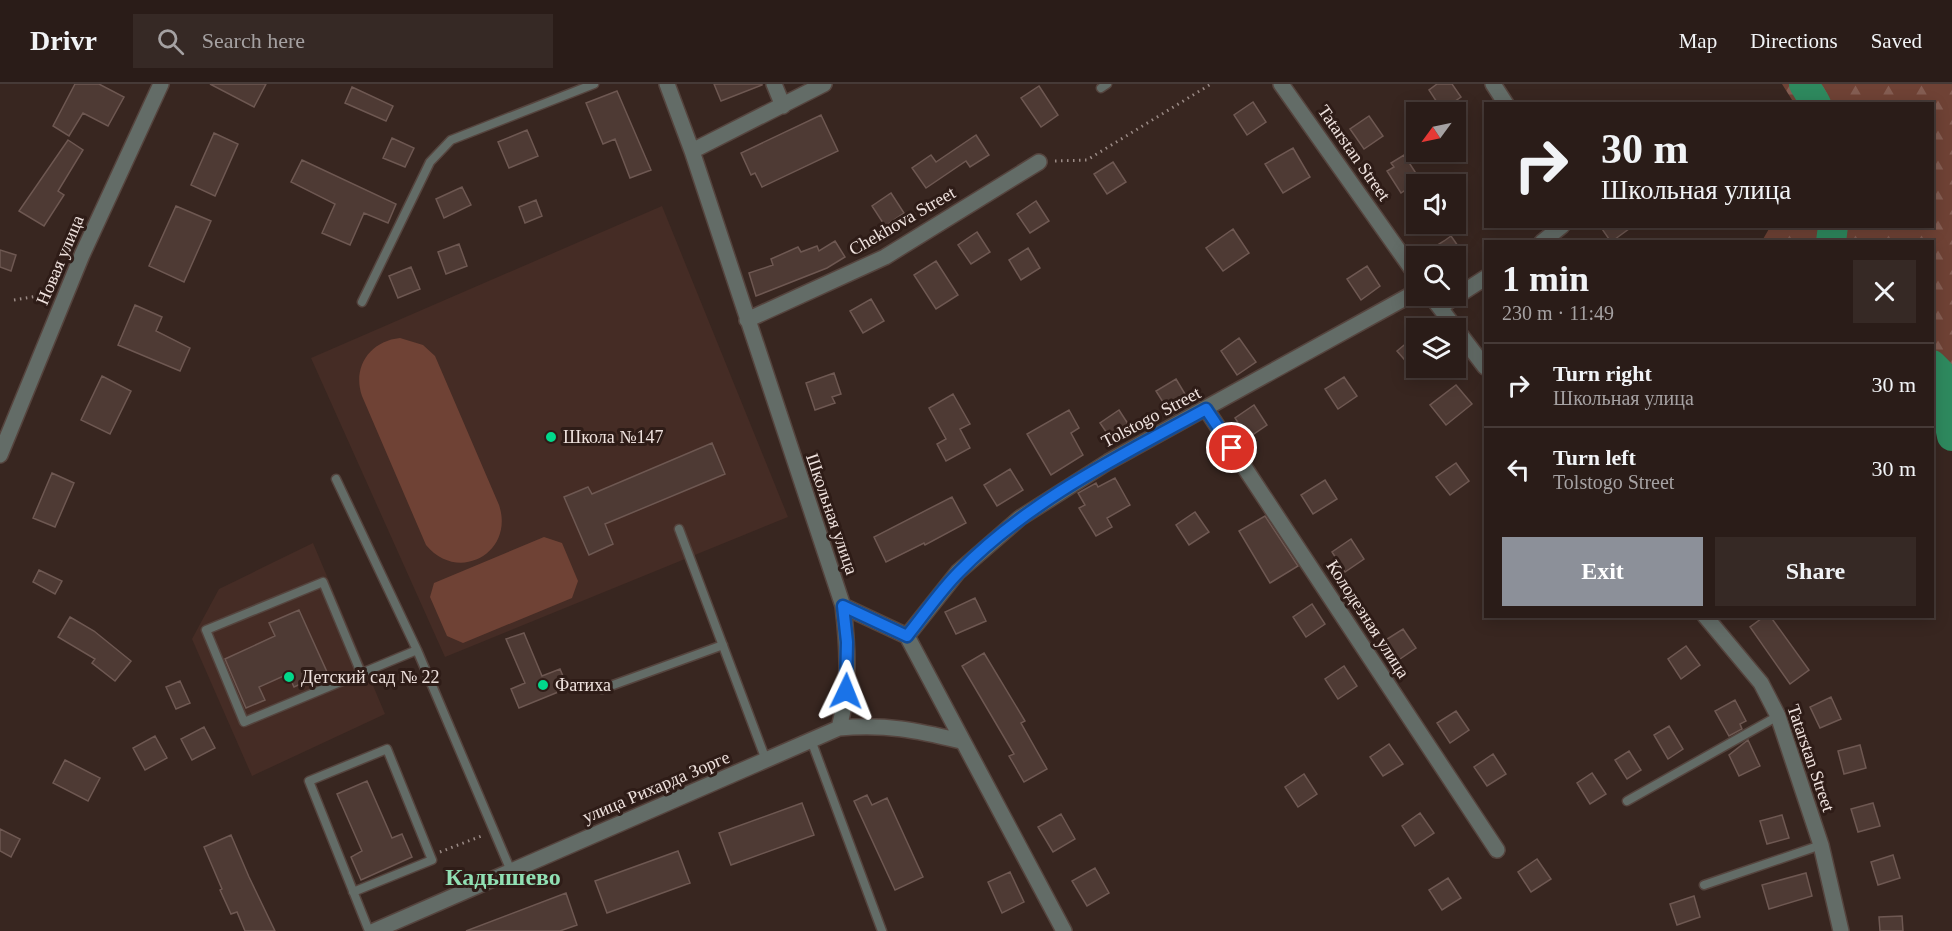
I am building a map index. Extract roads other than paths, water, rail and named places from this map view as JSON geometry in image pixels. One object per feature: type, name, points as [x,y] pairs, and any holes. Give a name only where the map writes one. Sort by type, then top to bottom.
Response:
[{"type":"street","name":"Новая улица","points":[[0,455],[66,293],[161,84]]},
{"type":"street","name":"Школьная улица","points":[[667,84],[692,151],[843,606],[848,675],[845,708],[839,728]]},
{"type":"street","points":[[774,84],[783,106]]},
{"type":"street","points":[[692,151],[824,84]]},
{"type":"street","name":"Tatarstan Street","points":[[1281,84],[1406,261]]},
{"type":"street","points":[[1493,84],[1505,102]]},
{"type":"street","name":"Chekhova Street","points":[[747,320],[885,257],[1040,162]]},
{"type":"street","points":[[1544,240],[1560,228]]},
{"type":"street","points":[[1466,287],[1484,278]]},
{"type":"street","name":"Tolstogo Street","points":[[907,636],[958,572],[1020,518],[1108,462],[1406,298]]},
{"type":"street","points":[[1440,306],[1484,366]]},
{"type":"street","name":"Колодезная улица","points":[[1206,409],[1497,850]]},
{"type":"street","points":[[843,606],[907,636],[1064,931]]},
{"type":"street","name":"Tatarstan Street","points":[[1708,618],[1761,683],[1778,716],[1821,845],[1841,931]]},
{"type":"street","name":"улица Рихарда Зорге","points":[[374,931],[839,728],[877,725],[914,730],[962,741]]},
{"type":"lane","points":[[362,302],[430,162],[451,140],[594,84]]},
{"type":"lane","points":[[336,479],[417,650],[500,840],[511,871]]},
{"type":"lane","points":[[678,529],[766,760]]},
{"type":"lane","points":[[361,673],[323,582],[206,630],[244,722],[417,650]]},
{"type":"lane","points":[[602,689],[723,645]]},
{"type":"lane","points":[[1627,801],[1778,716]]},
{"type":"lane","points":[[811,740],[882,931]]},
{"type":"lane","points":[[353,892],[432,860],[387,749],[309,781],[353,892],[369,931]]},
{"type":"lane","points":[[1704,885],[1821,845]]},
{"type":"waterway","points":[[1804,84],[1815,102]]},
{"type":"waterway","points":[[1831,240],[1833,228]]},
{"type":"waterway","points":[[1934,367],[1939,372],[1952,436]]},
{"type":"place","name":"Школа №147","points":[[551,437]]},
{"type":"place","name":"Детский сад № 22","points":[[289,677]]},
{"type":"place","name":"Фатиха","points":[[543,685]]},
{"type":"district","name":"Кадышево","points":[[503,877]]}]
